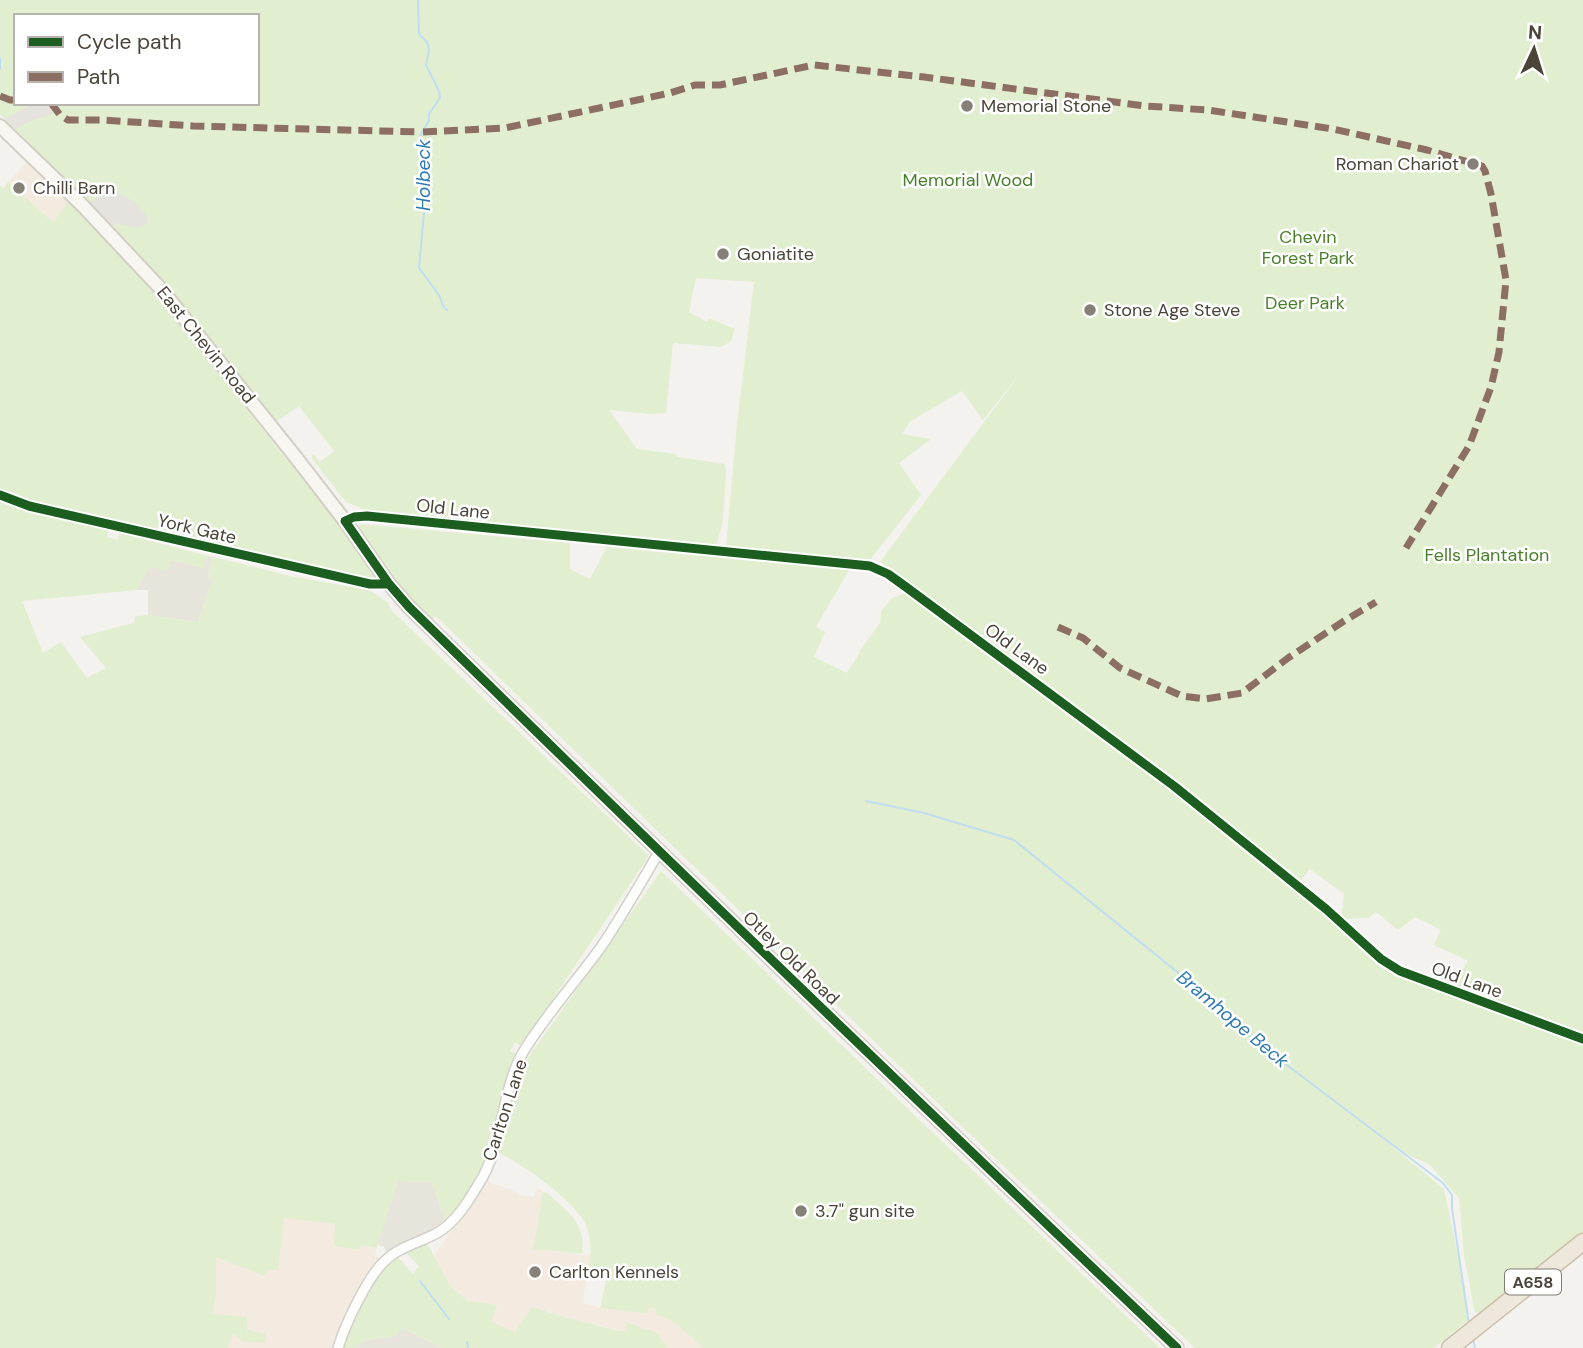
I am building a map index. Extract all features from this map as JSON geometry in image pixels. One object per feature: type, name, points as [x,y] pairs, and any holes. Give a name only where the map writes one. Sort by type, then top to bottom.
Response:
[{"type":"highway","name":"A658","points":[[1455,1344],[1583,1242]]},
{"type":"street","name":"East Chevin Road","points":[[0,126],[82,205],[161,289],[294,455],[389,584]]},
{"type":"street","name":"York Gate","points":[[0,495],[29,506],[277,564],[370,584],[389,584]]},
{"type":"street","name":"Old Lane","points":[[345,522],[354,517],[367,516],[860,564],[880,569],[1174,786],[1326,909],[1381,959],[1400,971],[1583,1039]]},
{"type":"street","name":"Otley Old Road","points":[[389,584],[409,607],[659,852],[1177,1348]]},
{"type":"street","name":"Carlton Lane","points":[[338,1348],[353,1312],[385,1260],[394,1253],[440,1232],[455,1218],[480,1182],[492,1157],[521,1056],[601,947],[659,852]]},
{"type":"shaded area","points":[[30,105],[48,105],[53,114],[15,129],[5,119]]},
{"type":"shaded area","points":[[29,160],[68,202],[53,222],[8,182]]},
{"type":"shaded area","points":[[114,191],[139,206],[148,223],[139,228],[114,223],[111,226],[89,204],[103,193]]},
{"type":"shaded area","points":[[208,556],[213,557],[208,575],[212,581],[198,622],[148,615],[148,590],[137,590],[149,567],[171,560],[203,568]]},
{"type":"shaded area","points":[[487,1180],[520,1195],[534,1197],[537,1187],[543,1192],[533,1249],[591,1256],[582,1303],[641,1313],[651,1307],[663,1318],[677,1324],[703,1348],[668,1348],[657,1333],[628,1322],[625,1331],[577,1321],[547,1311],[515,1332],[490,1322],[496,1305],[468,1301],[451,1287],[434,1255]]},
{"type":"shaded area","points":[[398,1181],[432,1182],[445,1222],[387,1253],[384,1247],[378,1244]]},
{"type":"shaded area","points":[[284,1218],[335,1224],[335,1246],[358,1250],[360,1245],[377,1248],[375,1256],[380,1258],[352,1304],[333,1348],[228,1348],[233,1333],[265,1343],[266,1334],[247,1331],[213,1314],[216,1297],[216,1257],[265,1276],[268,1270],[278,1270]]},
{"type":"shaded area","points":[[403,1328],[442,1348],[354,1348],[366,1340],[395,1336]]},
{"type":"green space","name":"Chevin Forest Park","points":[[0,0],[1583,0],[1583,1034],[1451,988],[1468,961],[1434,945],[1441,930],[1415,917],[1398,930],[1376,912],[1368,918],[1341,919],[1344,894],[1310,869],[1299,883],[1180,785],[880,562],[1022,371],[983,420],[962,391],[911,421],[902,434],[931,439],[899,463],[921,495],[870,560],[726,547],[754,282],[696,278],[689,312],[707,322],[709,318],[735,329],[731,341],[721,347],[673,343],[666,413],[609,410],[637,449],[725,464],[723,521],[717,543],[713,545],[362,513],[362,508],[346,502],[312,459],[314,454],[320,462],[334,451],[299,406],[273,424],[164,284],[119,234],[0,114]]},
{"type":"green space","points":[[8,182],[53,222],[68,202],[145,280],[327,509],[377,581],[32,504],[0,491],[0,186],[4,188]]},
{"type":"green space","points":[[0,501],[30,513],[108,530],[107,537],[117,540],[120,533],[208,556],[203,568],[171,560],[168,571],[149,567],[137,590],[22,601],[43,653],[61,642],[87,678],[106,668],[80,637],[134,623],[135,616],[148,615],[198,622],[212,581],[208,575],[213,557],[290,576],[369,590],[387,602],[393,612],[649,856],[521,1046],[515,1042],[510,1051],[520,1056],[508,1080],[483,1167],[457,1209],[445,1222],[432,1182],[398,1181],[377,1248],[360,1245],[359,1250],[334,1246],[335,1224],[284,1218],[278,1270],[269,1270],[265,1276],[216,1257],[216,1297],[213,1314],[247,1317],[247,1330],[266,1334],[266,1343],[243,1341],[233,1333],[228,1348],[0,1348]]},
{"type":"green space","points":[[360,524],[570,543],[570,569],[590,579],[607,547],[849,570],[816,627],[825,632],[814,657],[847,673],[880,623],[881,611],[892,598],[905,593],[1179,797],[1326,912],[1382,968],[1406,980],[1583,1044],[1583,1232],[1483,1311],[1475,1313],[1464,1256],[1459,1198],[1429,1164],[1406,1154],[1339,1103],[1444,1189],[1465,1288],[1467,1321],[1434,1348],[1195,1348],[951,1116],[440,620],[435,616],[431,621],[410,602],[357,528]]},
{"type":"green space","points":[[661,871],[1160,1348],[703,1348],[677,1324],[656,1314],[656,1309],[651,1307],[646,1313],[600,1308],[607,1277],[588,1272],[590,1239],[582,1218],[562,1196],[522,1166],[499,1153],[521,1068]]},
{"type":"green space","points":[[543,1192],[574,1219],[581,1234],[582,1254],[533,1249]]},
{"type":"green space","points":[[427,1243],[451,1287],[468,1301],[497,1305],[491,1322],[515,1332],[532,1307],[620,1331],[625,1331],[627,1322],[657,1333],[668,1348],[442,1348],[403,1328],[395,1336],[366,1340],[354,1348],[343,1348],[363,1302],[384,1267],[397,1256],[413,1274],[419,1266],[405,1252]]},
{"type":"waterway","name":"Holbeck","points":[[418,0],[419,34],[428,45],[426,65],[440,98],[429,114],[429,120],[420,136],[423,155],[420,166],[426,190],[419,268],[447,310]]},
{"type":"waterway","points":[[0,58],[0,69]]},
{"type":"waterway","name":"Bramhope Beck","points":[[866,801],[924,813],[1014,840],[1244,1026],[1246,1034],[1443,1183],[1452,1195],[1469,1324]]},
{"type":"waterway","points":[[420,1281],[449,1319]]},
{"type":"waterway","name":"Bramhope Beck","points":[[1473,1339],[1475,1348]]},
{"type":"waterway","points":[[467,1342],[468,1348]]},
{"type":"marked path","points":[[423,132],[505,128],[670,93],[695,85],[720,85],[814,65],[1145,106],[1208,110],[1333,129],[1427,150],[1482,166],[1491,194],[1506,280],[1499,352],[1491,387],[1469,446],[1406,548]]},
{"type":"marked path","points":[[0,96],[14,100]]},
{"type":"marked path","points":[[52,105],[68,120],[420,132]]},
{"type":"marked path","points":[[1058,627],[1083,638],[1120,668],[1182,696],[1205,699],[1242,693],[1288,658],[1376,602]]},
{"type":"cycle path","points":[[0,495],[29,506],[370,584],[389,584]]},
{"type":"cycle path","points":[[1177,1348],[409,607],[389,584],[345,521],[367,516],[870,566],[888,574],[906,587],[1174,786],[1326,909],[1381,959],[1400,971],[1583,1039]]},
{"type":"place","name":"Memorial Stone","points":[[967,106]]},
{"type":"place","name":"Roman Chariot","points":[[1473,164]]},
{"type":"place","name":"Chilli Barn","points":[[19,188]]},
{"type":"place","name":"Goniatite","points":[[723,254]]},
{"type":"place","name":"Stone Age Steve","points":[[1090,310]]},
{"type":"place","name":"3.7\" gun site","points":[[801,1211]]},
{"type":"place","name":"Carlton Kennels","points":[[535,1272]]},
{"type":"park label","name":"Memorial Wood","points":[[968,180]]},
{"type":"park label","name":"Deer Park","points":[[1305,303]]},
{"type":"park label","name":"Fells Plantation","points":[[1487,555]]}]
